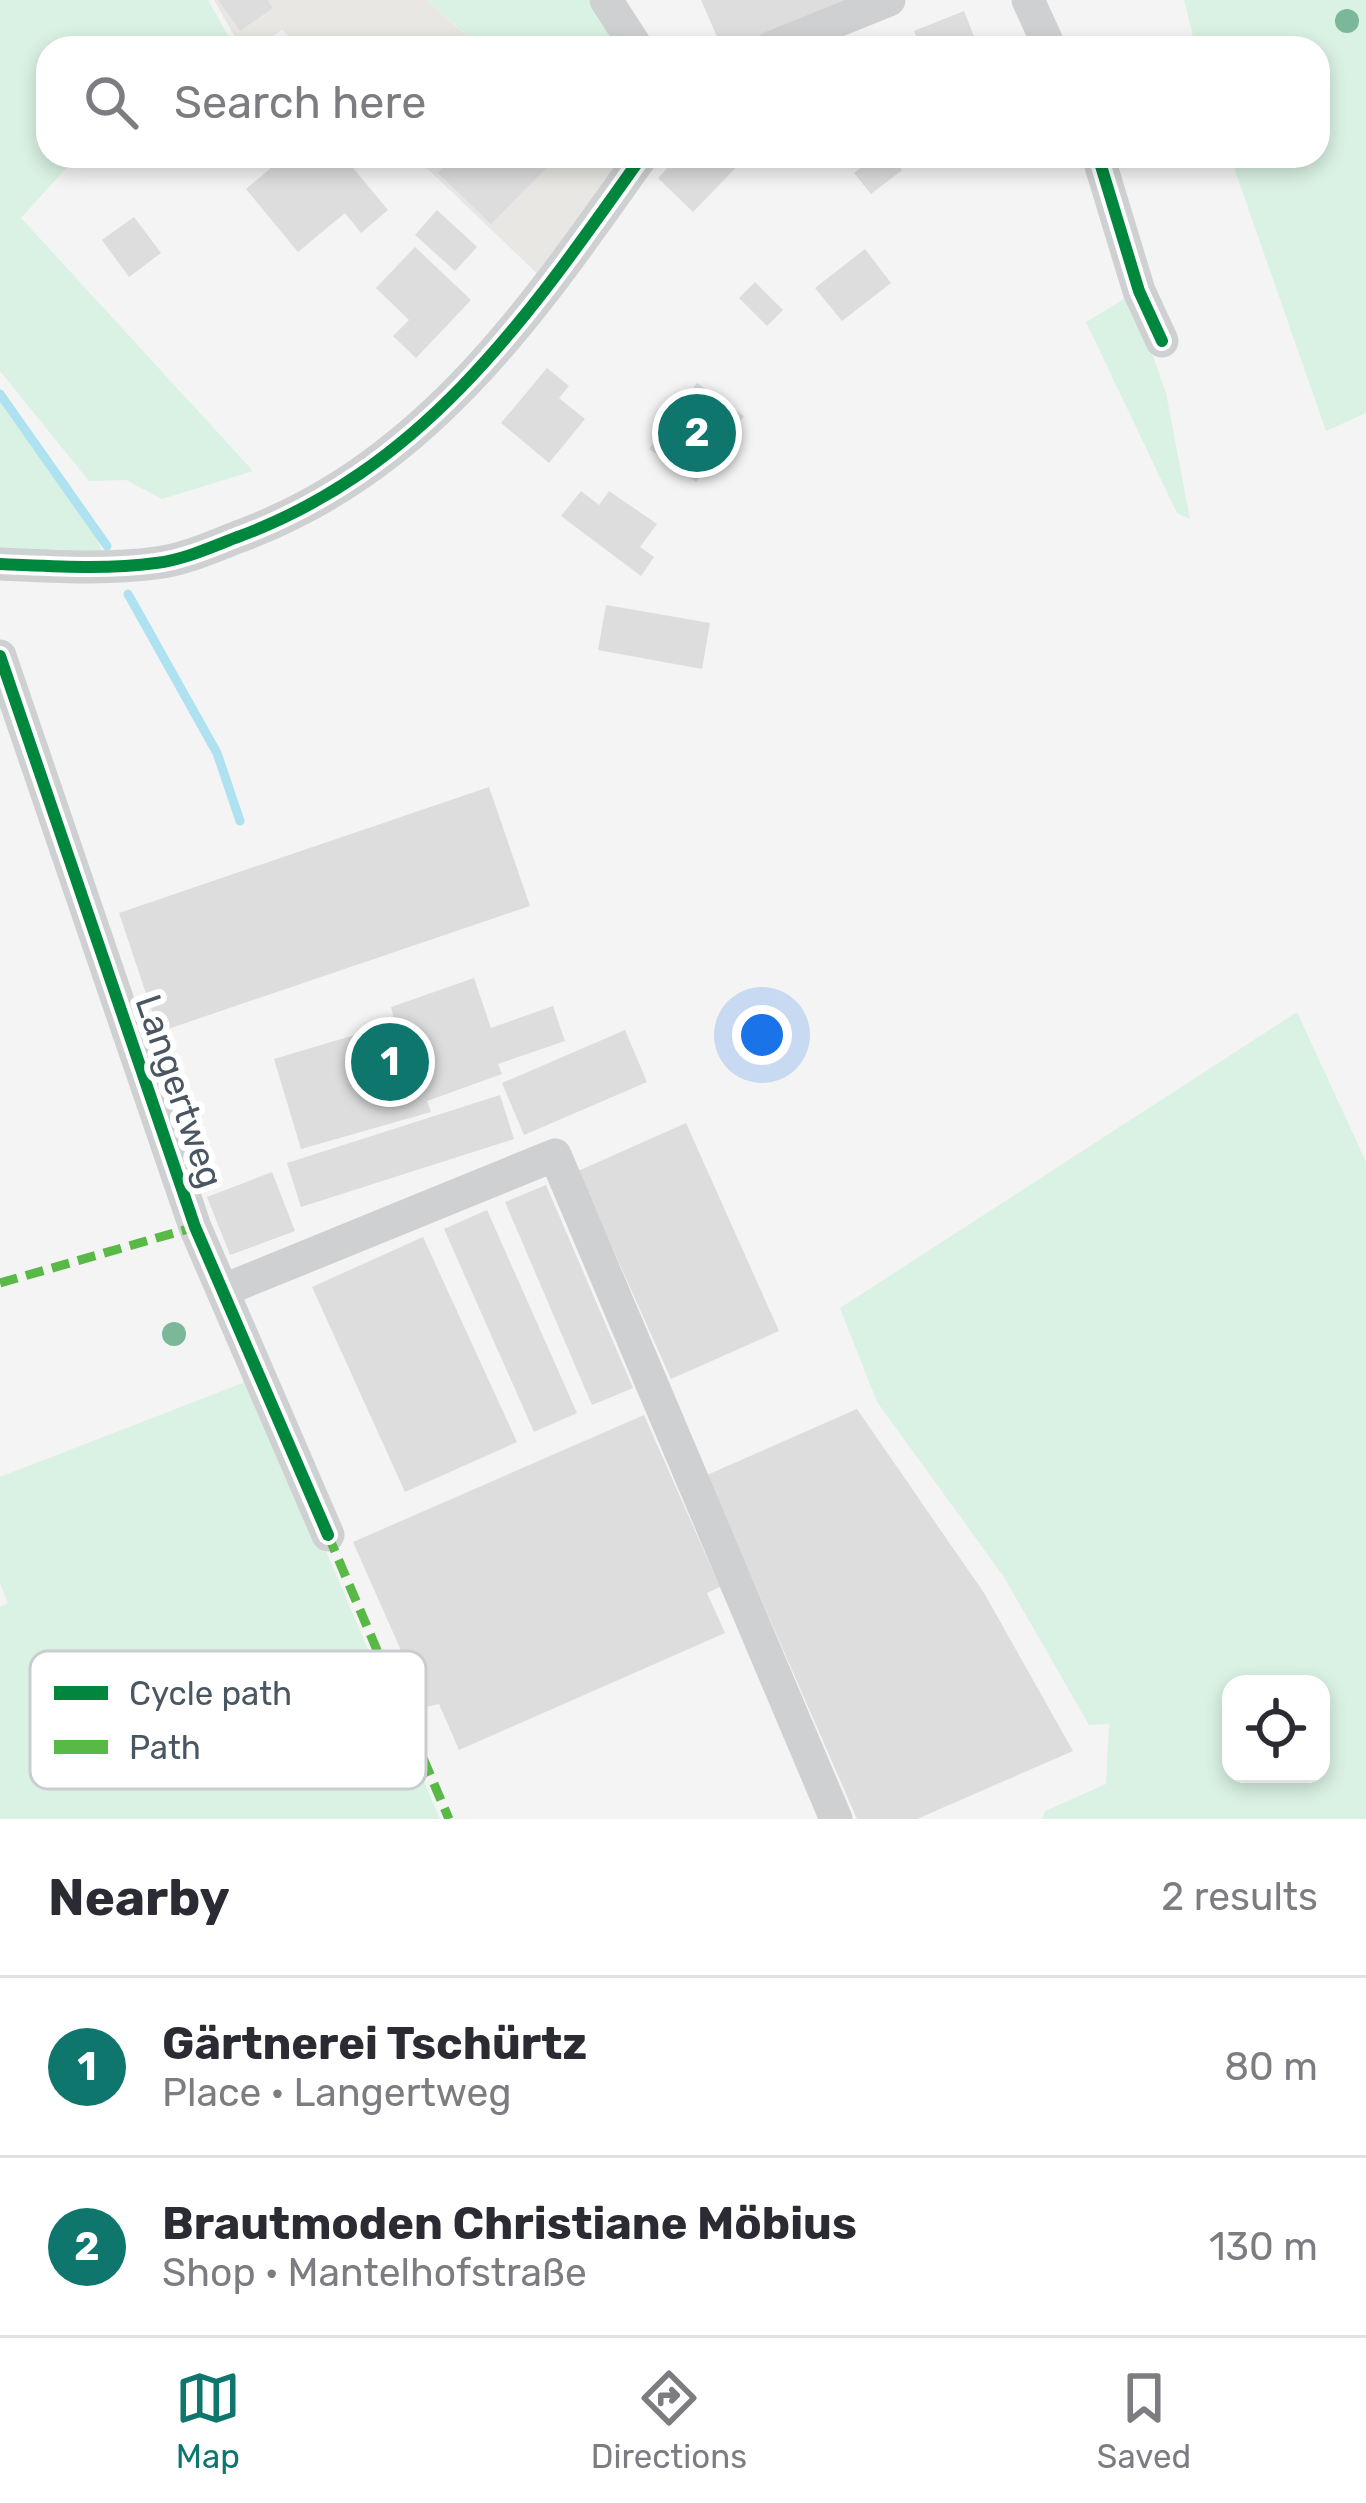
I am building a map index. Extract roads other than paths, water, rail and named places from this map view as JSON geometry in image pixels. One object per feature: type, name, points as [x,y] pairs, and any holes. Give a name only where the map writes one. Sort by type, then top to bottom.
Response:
[{"type":"street","points":[[606,0],[629,36]]},
{"type":"street","points":[[800,36],[889,0]]},
{"type":"street","points":[[1028,0],[1044,36]]},
{"type":"street","points":[[0,564],[159,563],[263,528],[371,469],[459,392],[558,274],[633,168]]},
{"type":"street","points":[[1101,168],[1139,291],[1162,341]]},
{"type":"street","name":"Langertweg","points":[[0,656],[195,1228],[328,1535]]},
{"type":"street","points":[[224,1290],[555,1155],[836,1819]]},
{"type":"waterway","points":[[0,394],[107,546]]},
{"type":"waterway","points":[[128,594],[217,753],[240,821]]},
{"type":"place","name":"Brautmoden Christiane Möbius","points":[[697,433]]},
{"type":"place","name":"Gärtnerei Tschürtz","points":[[390,1062]]}]
